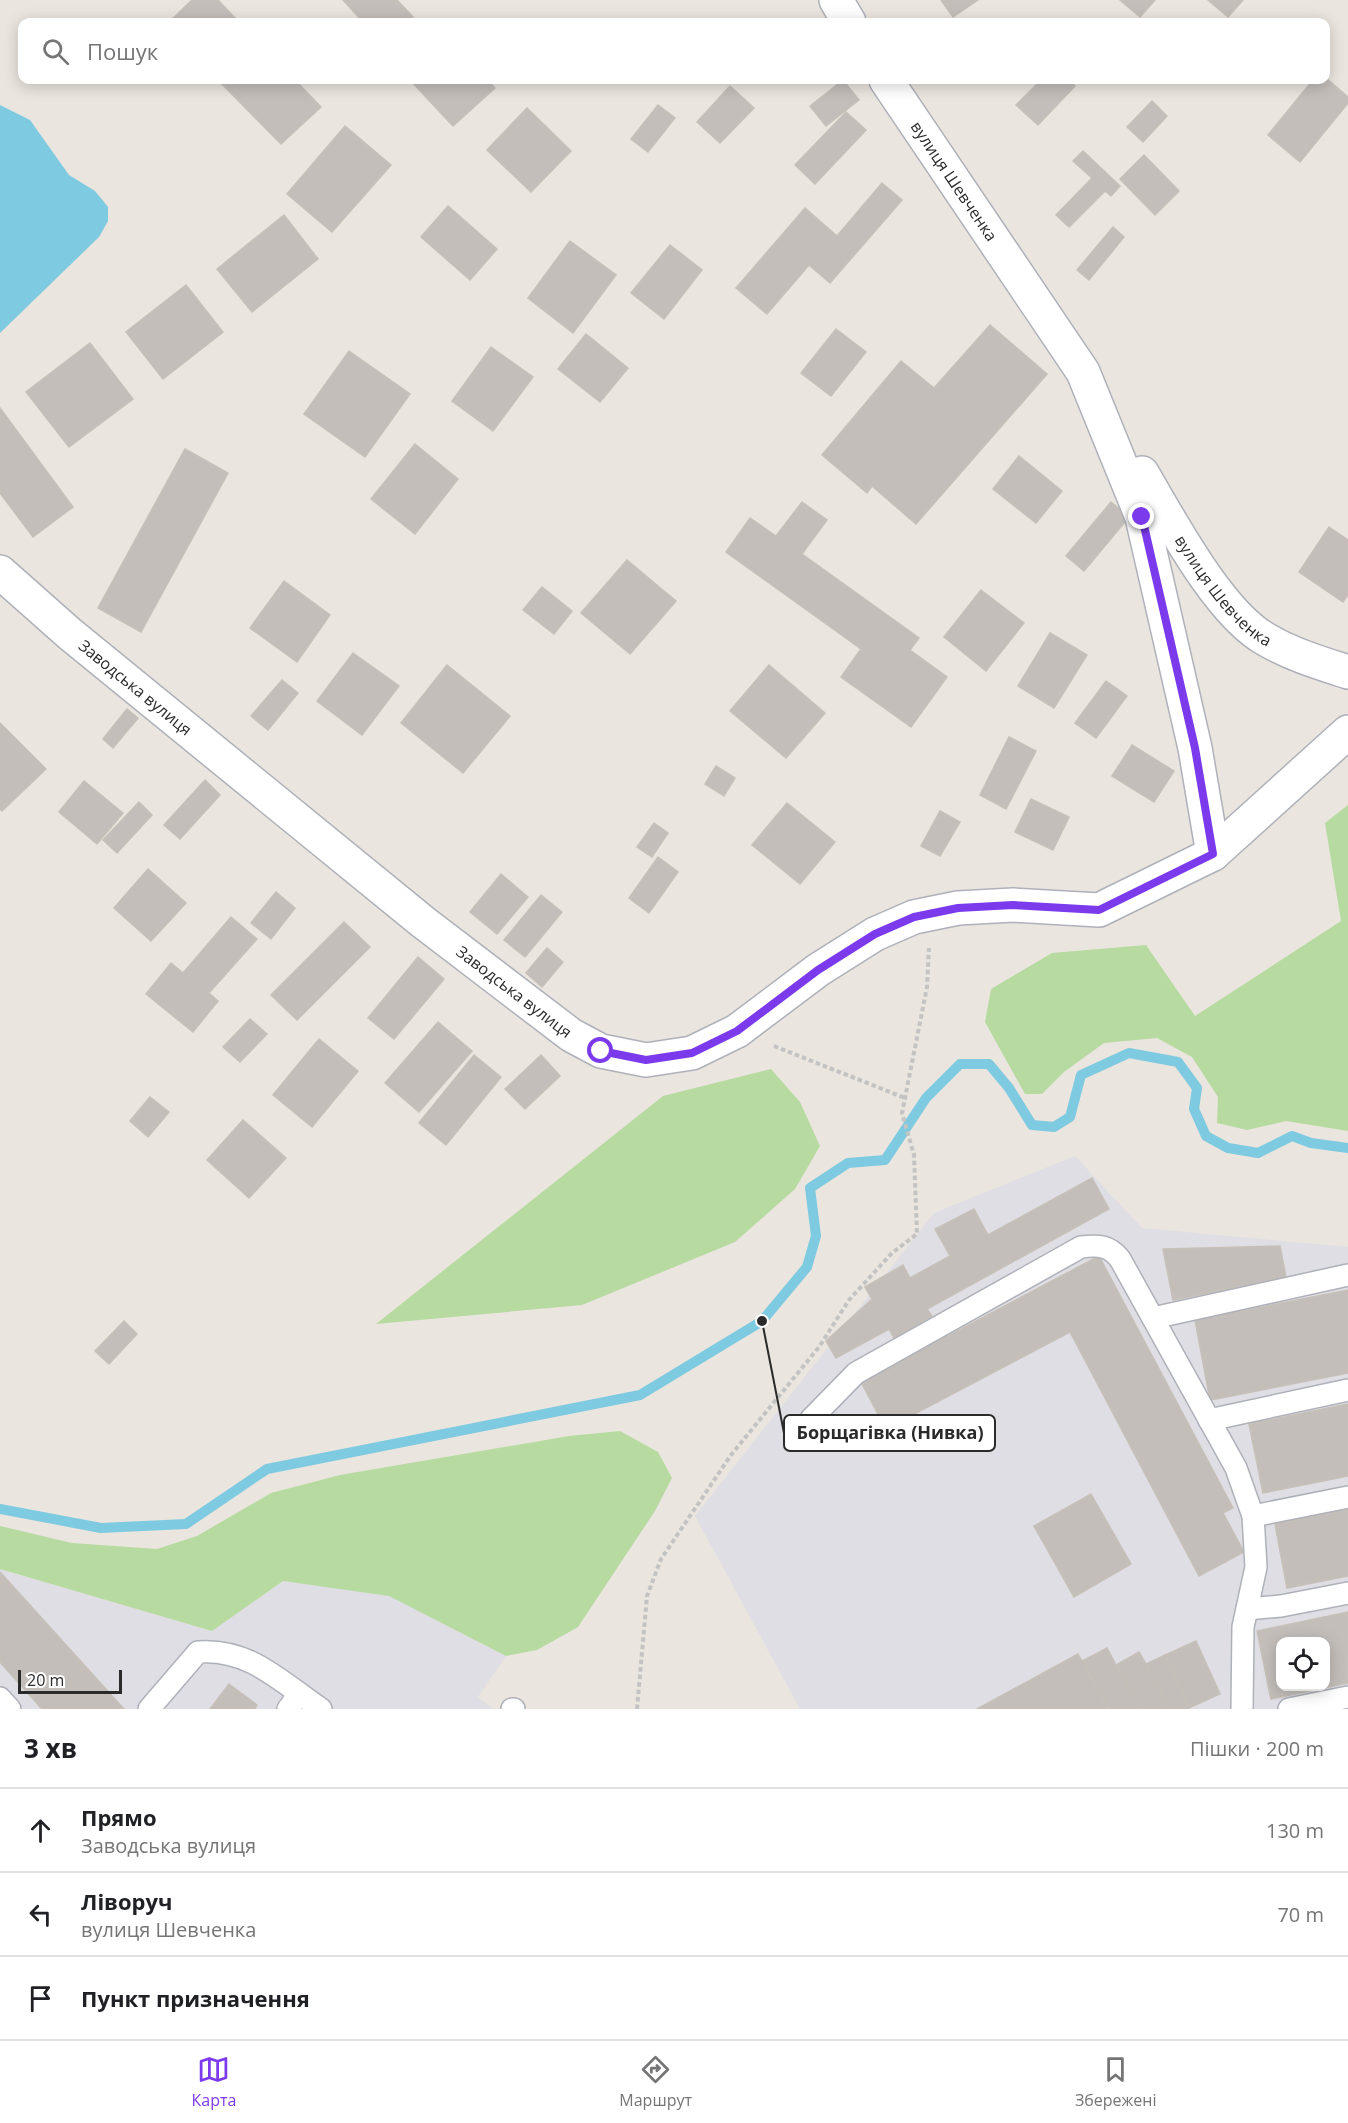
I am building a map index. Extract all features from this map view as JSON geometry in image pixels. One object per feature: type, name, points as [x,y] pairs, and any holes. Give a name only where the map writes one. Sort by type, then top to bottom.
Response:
[{"type":"street","points":[[836,0],[847,18]]},
{"type":"street","name":"вулиця Шевченка","points":[[889,84],[1083,372],[1173,526],[1224,602],[1265,639],[1305,658],[1348,672]]},
{"type":"street","name":"вулиця Шевченка","points":[[1083,372],[1142,517],[1195,748],[1213,854]]},
{"type":"street","name":"Заводська вулиця","points":[[0,572],[79,642],[413,915],[571,1035],[601,1051],[646,1060],[692,1053],[737,1031],[818,970],[875,934],[914,917],[958,908],[1013,905],[1099,910],[1213,854],[1348,732]]},
{"type":"lane","points":[[811,1419],[856,1372],[1081,1247],[1097,1245],[1112,1249],[1236,1468],[1253,1516],[1256,1567],[1243,1627],[1242,1709]]},
{"type":"lane","points":[[1153,1318],[1348,1275]]},
{"type":"lane","points":[[1209,1420],[1348,1390]]},
{"type":"lane","points":[[1253,1516],[1348,1497]]},
{"type":"lane","points":[[1247,1609],[1281,1606],[1348,1593]]},
{"type":"lane","points":[[149,1709],[198,1652],[220,1650],[247,1658],[294,1702],[321,1709]]},
{"type":"lane","points":[[1289,1709],[1348,1697]]},
{"type":"lane","points":[[0,1698],[10,1709]]},
{"type":"path","points":[[637,1709],[647,1596],[661,1560],[731,1455],[819,1347],[849,1300],[892,1253],[917,1234],[914,1155],[902,1113],[927,987],[930,948],[875,934]]},
{"type":"path","points":[[737,1031],[905,1098]]},
{"type":"shaded area","points":[[1075,1156],[1142,1228],[1348,1247],[1348,1709],[800,1709],[695,1516],[934,1213]]},
{"type":"shaded area","points":[[0,1569],[212,1631],[283,1581],[389,1595],[506,1656],[478,1697],[493,1709],[0,1709]]},
{"type":"green space","points":[[1348,805],[1348,1131],[1286,1121],[1247,1130],[1217,1123],[1218,1097],[1192,1057],[1157,1038],[1104,1043],[1064,1072],[1042,1094],[1025,1094],[985,1022],[991,989],[1052,953],[1146,945],[1195,1016],[1341,921],[1325,823]]},
{"type":"green space","points":[[771,1069],[800,1102],[820,1146],[795,1189],[735,1242],[582,1305],[376,1324],[663,1096]]},
{"type":"green space","points":[[620,1431],[658,1452],[672,1478],[655,1511],[578,1627],[537,1650],[506,1656],[389,1596],[283,1581],[212,1631],[0,1569],[0,1526],[72,1543],[157,1549],[197,1536],[271,1493],[340,1475],[569,1436]]},
{"type":"water","points":[[0,105],[30,120],[69,175],[95,191],[108,207],[108,221],[99,237],[0,333]]},
{"type":"building","points":[[192,0],[218,0],[235,18],[173,18]]},
{"type":"building","points":[[343,0],[397,0],[413,17],[412,18],[359,18]]},
{"type":"building","points":[[941,0],[978,0],[953,17]]},
{"type":"building","points":[[1120,0],[1155,0],[1140,17]]},
{"type":"building","points":[[1208,0],[1243,0],[1228,17]]},
{"type":"building","points":[[1330,81],[1348,97],[1348,103],[1300,162],[1268,135],[1310,84],[1330,84]]},
{"type":"building","points":[[222,84],[299,84],[321,107],[281,144]]},
{"type":"building","points":[[414,84],[491,84],[495,88],[453,126]]},
{"type":"building","points":[[838,84],[846,84],[859,100],[826,126],[810,106]]},
{"type":"building","points":[[1037,84],[1073,84],[1075,86],[1038,125],[1016,105]]},
{"type":"building","points":[[730,86],[754,108],[720,143],[697,122]]},
{"type":"building","points":[[1152,101],[1167,116],[1143,142],[1127,127]]},
{"type":"building","points":[[658,105],[675,118],[648,152],[631,139]]},
{"type":"building","points":[[527,108],[571,151],[531,192],[487,150]]},
{"type":"building","points":[[846,112],[866,130],[815,184],[795,165]]},
{"type":"building","points":[[345,126],[391,165],[332,232],[287,194]]},
{"type":"building","points":[[1083,151],[1120,186],[1111,196],[1105,191],[1069,227],[1056,215],[1092,178],[1073,161]]},
{"type":"building","points":[[1144,155],[1179,191],[1155,215],[1120,179]]},
{"type":"building","points":[[882,183],[902,200],[830,283],[809,265],[767,314],[736,288],[805,208],[837,236]]},
{"type":"building","points":[[448,206],[497,249],[470,280],[421,237]]},
{"type":"building","points":[[284,215],[318,259],[252,312],[217,269]]},
{"type":"building","points":[[1113,227],[1124,237],[1089,280],[1077,270]]},
{"type":"building","points":[[570,241],[616,275],[573,333],[528,298]]},
{"type":"building","points":[[670,245],[702,270],[664,319],[631,293]]},
{"type":"building","points":[[186,285],[223,332],[163,379],[126,332]]},
{"type":"building","points":[[990,325],[1047,374],[916,524],[872,486],[867,493],[822,455],[901,361],[934,388]]},
{"type":"building","points":[[836,329],[866,352],[831,396],[801,373]]},
{"type":"building","points":[[586,334],[628,368],[600,402],[558,369]]},
{"type":"building","points":[[90,343],[133,399],[69,447],[26,392]]},
{"type":"building","points":[[491,347],[533,377],[493,431],[452,401]]},
{"type":"building","points":[[349,351],[410,394],[365,457],[304,414]]},
{"type":"building","points":[[0,408],[73,507],[33,537],[0,493]]},
{"type":"building","points":[[415,444],[458,479],[415,534],[371,499]]},
{"type":"building","points":[[185,449],[228,473],[141,632],[98,608]]},
{"type":"building","points":[[1019,456],[1062,491],[1036,523],[993,489]]},
{"type":"building","points":[[802,502],[827,520],[802,554],[919,638],[910,650],[947,677],[911,727],[841,677],[861,649],[726,552],[750,518],[776,536]]},
{"type":"building","points":[[1111,502],[1129,517],[1084,571],[1066,556]]},
{"type":"building","points":[[1329,527],[1348,540],[1348,595],[1343,602],[1299,572]]},
{"type":"building","points":[[627,560],[676,601],[630,654],[581,613]]},
{"type":"building","points":[[284,581],[330,615],[297,662],[250,628]]},
{"type":"building","points":[[542,587],[572,611],[554,634],[523,610]]},
{"type":"building","points":[[981,590],[1024,623],[986,671],[944,637]]},
{"type":"building","points":[[1050,633],[1087,655],[1054,708],[1018,686]]},
{"type":"building","points":[[353,653],[399,686],[362,735],[317,701]]},
{"type":"building","points":[[447,665],[510,716],[463,773],[401,723]]},
{"type":"building","points":[[769,665],[825,713],[786,758],[730,711]]},
{"type":"building","points":[[282,680],[298,693],[268,730],[251,716]]},
{"type":"building","points":[[1106,681],[1127,696],[1096,738],[1075,723]]},
{"type":"building","points":[[127,709],[138,718],[113,748],[103,739]]},
{"type":"building","points":[[0,723],[46,769],[2,811],[0,809]]},
{"type":"building","points":[[1009,737],[1036,751],[1006,809],[980,795]]},
{"type":"building","points":[[1132,745],[1174,771],[1154,802],[1112,776]]},
{"type":"building","points":[[716,766],[735,778],[724,796],[705,784]]},
{"type":"building","points":[[205,780],[220,795],[180,839],[164,825]]},
{"type":"building","points":[[84,781],[123,813],[97,844],[59,812]]},
{"type":"building","points":[[1031,799],[1069,817],[1053,850],[1015,832]]},
{"type":"building","points":[[139,802],[152,815],[117,853],[103,840]]},
{"type":"building","points":[[787,803],[835,842],[800,884],[752,845]]},
{"type":"building","points":[[940,811],[960,822],[940,856],[921,846]]},
{"type":"building","points":[[654,823],[668,833],[652,857],[637,847]]},
{"type":"building","points":[[658,857],[678,872],[649,913],[629,898]]},
{"type":"building","points":[[148,869],[186,903],[151,941],[114,908]]},
{"type":"building","points":[[501,874],[528,897],[497,934],[470,912]]},
{"type":"building","points":[[276,892],[295,908],[271,939],[251,923]]},
{"type":"building","points":[[541,895],[562,912],[525,957],[504,940]]},
{"type":"building","points":[[231,917],[257,939],[209,993],[218,1001],[193,1032],[146,994],[171,963],[183,973]]},
{"type":"building","points":[[344,922],[370,947],[297,1020],[271,995]]},
{"type":"building","points":[[547,948],[563,962],[542,987],[526,973]]},
{"type":"building","points":[[418,957],[444,979],[394,1039],[368,1018]]},
{"type":"building","points":[[250,1019],[267,1034],[240,1062],[223,1047]]},
{"type":"building","points":[[438,1022],[472,1051],[419,1112],[385,1083]]},
{"type":"building","points":[[319,1039],[358,1071],[312,1127],[273,1095]]},
{"type":"building","points":[[474,1055],[501,1077],[446,1145],[419,1123]]},
{"type":"building","points":[[541,1055],[560,1076],[525,1109],[505,1089]]},
{"type":"building","points":[[150,1097],[169,1112],[148,1137],[130,1121]]},
{"type":"building","points":[[243,1120],[286,1158],[249,1198],[207,1160]]},
{"type":"building","points":[[1092,1178],[1109,1209],[927,1309],[932,1316],[894,1338],[889,1329],[836,1358],[826,1341],[872,1299],[865,1287],[903,1265],[910,1278],[950,1256],[935,1229],[974,1209],[988,1235]]},
{"type":"building","points":[[1280,1246],[1286,1277],[1173,1300],[1163,1249]]},
{"type":"building","points":[[1099,1256],[1233,1508],[1223,1513],[1244,1552],[1199,1576],[1070,1332],[886,1429],[861,1382]]},
{"type":"building","points":[[1348,1290],[1348,1373],[1210,1400],[1195,1320]]},
{"type":"building","points":[[124,1321],[137,1334],[109,1364],[95,1351]]},
{"type":"building","points":[[1348,1404],[1348,1476],[1263,1493],[1249,1424]]},
{"type":"building","points":[[1091,1494],[1131,1564],[1074,1597],[1034,1526]]},
{"type":"building","points":[[1348,1509],[1348,1576],[1287,1588],[1275,1524]]},
{"type":"building","points":[[0,1572],[124,1709],[42,1709],[0,1662]]},
{"type":"building","points":[[1348,1612],[1348,1683],[1330,1687],[1330,1637],[1276,1637],[1276,1691],[1310,1691],[1271,1699],[1257,1631]]},
{"type":"building","points":[[1196,1641],[1220,1694],[1189,1708],[1165,1655]]},
{"type":"building","points":[[1107,1648],[1141,1709],[1109,1709],[1082,1661]]},
{"type":"building","points":[[1139,1652],[1170,1709],[1141,1709],[1116,1665]]},
{"type":"building","points":[[1078,1654],[1109,1709],[977,1709]]},
{"type":"building","points":[[1165,1655],[1189,1708],[1187,1709],[1170,1709],[1146,1664]]},
{"type":"building","points":[[229,1684],[257,1705],[255,1709],[210,1709]]},
{"type":"waterway","points":[[0,1509],[101,1528],[186,1524],[267,1469],[640,1395],[762,1321],[807,1267],[816,1236],[810,1188],[848,1163],[885,1160],[926,1098],[960,1064],[989,1064],[1009,1088],[1032,1125],[1054,1127],[1070,1117],[1081,1075],[1129,1053],[1178,1062],[1197,1088],[1194,1109],[1206,1136],[1228,1148],[1258,1153],[1292,1136],[1311,1143],[1348,1148]]},
{"type":"place","name":"Борщагівка (Нивка)","points":[[762,1321]]},
{"type":"route","points":[[601,1051],[646,1060],[692,1053],[737,1031],[818,970],[875,934],[914,917],[958,908],[1013,905],[1099,910],[1213,854],[1195,748],[1142,517]]}]
